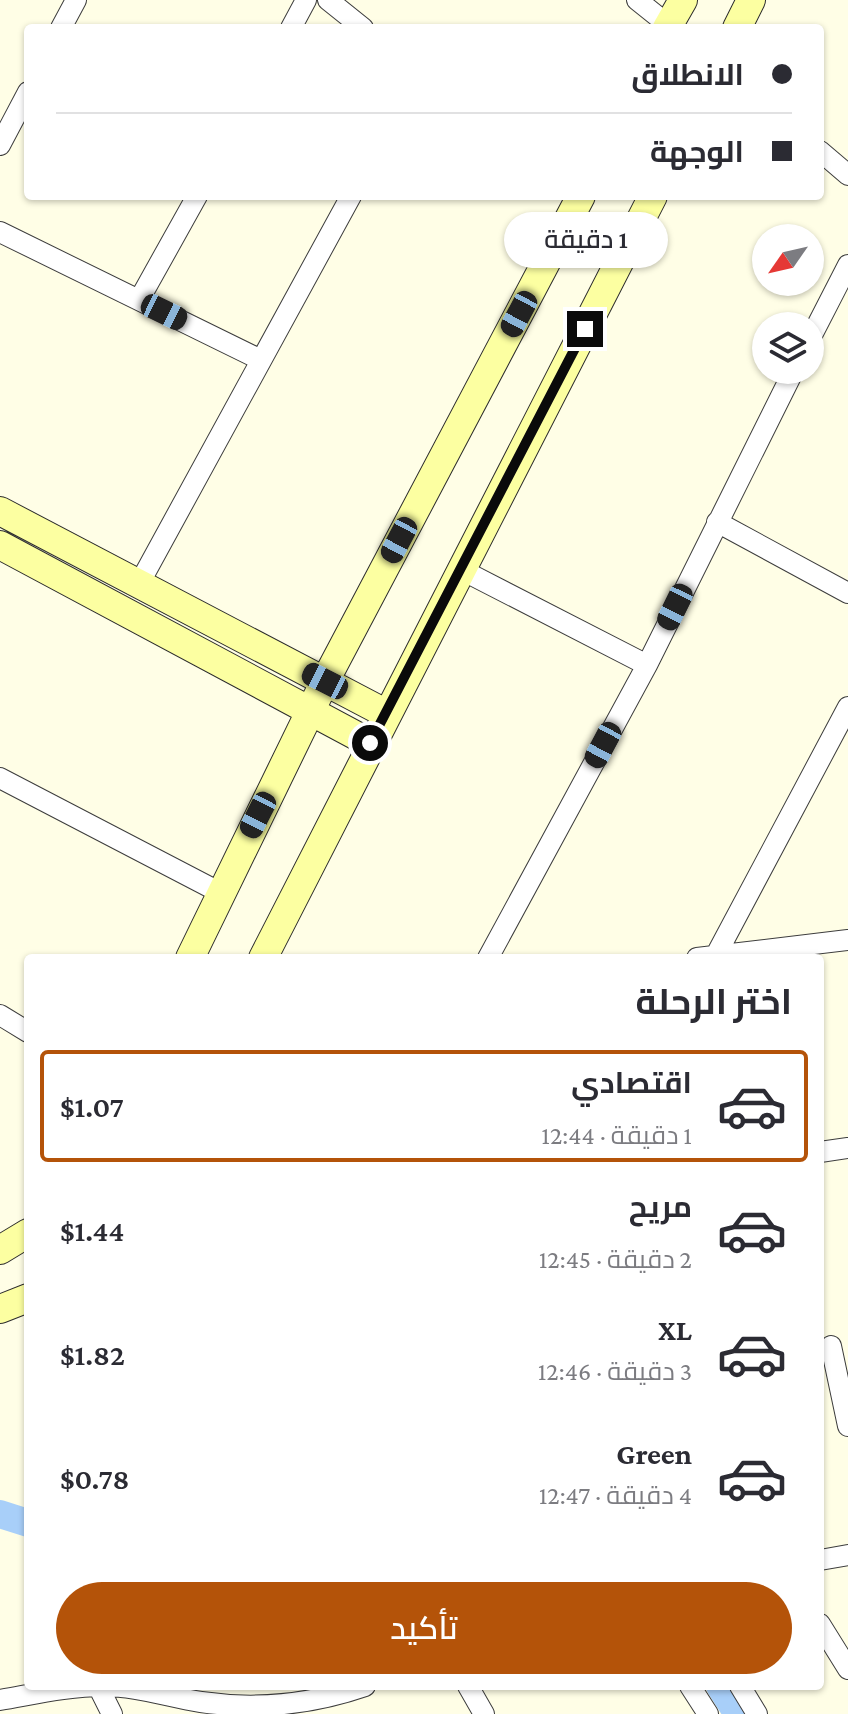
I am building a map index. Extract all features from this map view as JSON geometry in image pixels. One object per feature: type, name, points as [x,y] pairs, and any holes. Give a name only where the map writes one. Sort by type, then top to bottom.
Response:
[{"type":"street","points":[[63,24],[76,0]]},
{"type":"street","points":[[293,24],[306,0]]},
{"type":"street","points":[[328,0],[358,24]]},
{"type":"street","points":[[637,0],[665,24]]},
{"type":"street","points":[[671,24],[683,0]]},
{"type":"street","points":[[739,24],[751,0]]},
{"type":"street","points":[[0,145],[24,100]]},
{"type":"street","points":[[824,154],[848,175]]},
{"type":"street","points":[[139,300],[195,200]]},
{"type":"street","points":[[139,584],[349,200]]},
{"type":"street","points":[[192,954],[219,892],[309,711],[576,200]]},
{"type":"street","points":[[265,954],[385,713],[462,570],[651,200]]},
{"type":"street","points":[[0,232],[261,360]]},
{"type":"street","points":[[824,312],[848,265]]},
{"type":"street","points":[[490,954],[647,665],[787,384]]},
{"type":"street","points":[[0,511],[385,713]]},
{"type":"street","points":[[717,522],[848,593]]},
{"type":"street","points":[[0,545],[370,743]]},
{"type":"street","points":[[462,570],[647,665]]},
{"type":"street","points":[[708,954],[848,707]]},
{"type":"street","points":[[0,778],[219,892]]},
{"type":"street","points":[[725,954],[848,940]]},
{"type":"street","points":[[0,1015],[24,1030]]},
{"type":"street","points":[[824,1151],[848,1148]]},
{"type":"street","points":[[0,1250],[24,1235]]},
{"type":"street","points":[[0,1309],[24,1300]]},
{"type":"street","points":[[833,1346],[848,1426]]},
{"type":"street","points":[[824,1559],[848,1555]]},
{"type":"street","points":[[824,1630],[848,1669]]},
{"type":"street","points":[[0,1700],[55,1690]]},
{"type":"street","points":[[100,1690],[112,1714]]},
{"type":"street","points":[[137,1690],[202,1702],[284,1709],[351,1690]]},
{"type":"street","points":[[470,1690],[484,1714]]},
{"type":"street","points":[[693,1690],[708,1714]]},
{"type":"street","points":[[742,1690],[757,1714]]},
{"type":"waterway","points":[[0,1514],[24,1522]]},
{"type":"waterway","points":[[723,1690],[738,1714]]},
{"type":"route","points":[[370,743],[585,329]]}]
